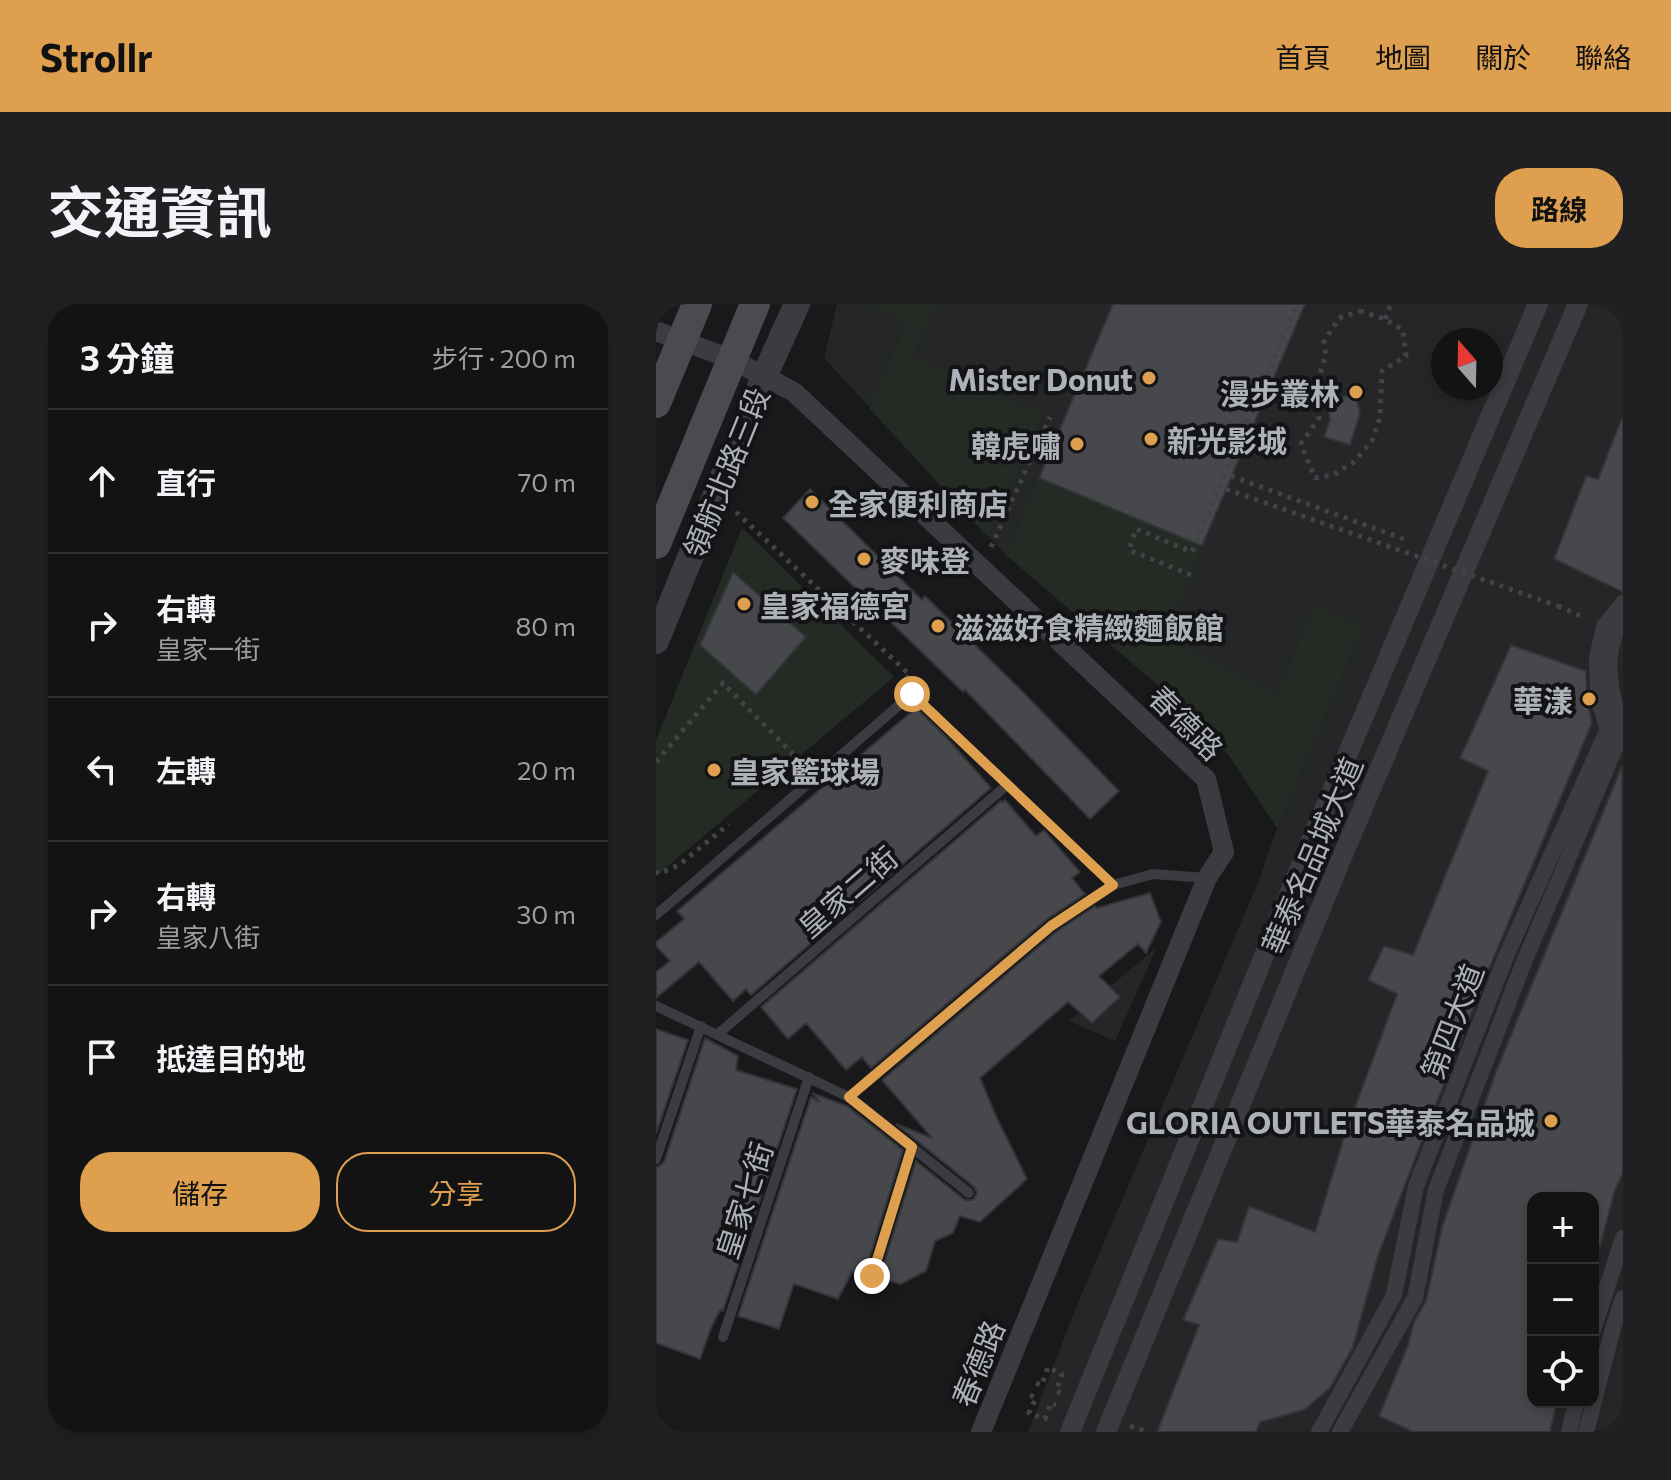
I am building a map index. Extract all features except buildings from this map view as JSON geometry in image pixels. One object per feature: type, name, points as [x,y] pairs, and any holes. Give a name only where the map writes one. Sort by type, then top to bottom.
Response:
[{"type":"main road","points":[[656,403],[669,336],[697,304]]},
{"type":"main road","name":"領航北路三段","points":[[656,544],[755,304]]},
{"type":"street","name":"領航北路三段","points":[[656,641],[797,304]]},
{"type":"street","name":"華泰名品城大道","points":[[1070,1432],[1310,843],[1538,304]]},
{"type":"street","name":"華泰名品城大道","points":[[1106,1432],[1342,857],[1578,304]]},
{"type":"street","name":"春德路","points":[[669,336],[731,359],[794,392],[1206,779],[1224,852],[1207,878],[981,1432]]},
{"type":"street","points":[[1614,626],[1623,603]]},
{"type":"street","name":"第四大道","points":[[1319,1432],[1394,1295],[1416,1186],[1507,954],[1608,729],[1598,699],[1597,658],[1614,626]]},
{"type":"street","name":"第四大道","points":[[1340,1432],[1415,1298],[1436,1190],[1524,962],[1622,732],[1613,701],[1608,661],[1614,626]]},
{"type":"street","points":[[1599,1312],[1623,1238]]},
{"type":"street","points":[[1586,1432],[1623,1298]]},
{"type":"street","points":[[1569,1432],[1575,1408]]},
{"type":"lane","points":[[656,915],[912,694],[1113,885]]},
{"type":"lane","name":"皇家二街","points":[[718,1034],[1007,785]]},
{"type":"lane","points":[[849,1097],[1051,926],[1113,885],[1153,874],[1207,878]]},
{"type":"lane","points":[[656,1006],[849,1097],[969,1193]]},
{"type":"lane","points":[[656,1159],[701,1026]]},
{"type":"lane","name":"皇家七街","points":[[723,1337],[809,1077]]},
{"type":"lane","points":[[872,1276],[912,1147]]},
{"type":"path","points":[[1191,575],[1129,550],[1136,529],[1192,552],[1223,488],[1297,304]]},
{"type":"path","points":[[1385,319],[1391,304]]},
{"type":"path","points":[[1360,311],[1385,319],[1403,330],[1406,356],[1382,371],[1380,418],[1372,441],[1354,462],[1333,475],[1315,478],[1301,444],[1319,418],[1313,387],[1326,355],[1324,342],[1339,318],[1360,311]]},
{"type":"path","points":[[989,552],[1050,417]]},
{"type":"path","points":[[1231,476],[1409,541]]},
{"type":"path","points":[[1223,488],[1614,626]]},
{"type":"path","points":[[736,511],[910,675],[898,685]]},
{"type":"path","points":[[656,762],[723,683],[802,763]]},
{"type":"path","points":[[656,871],[659,874],[679,865],[741,814]]},
{"type":"path","points":[[1036,1383],[1042,1385],[1048,1367],[1062,1374],[1056,1391],[1061,1393]]},
{"type":"path","points":[[1030,1395],[1036,1398],[1029,1413],[1045,1419],[1051,1403],[1056,1405]]},
{"type":"shaded area","points":[[837,304],[1623,304],[1623,1432],[1028,1432],[1077,1305],[1259,880],[1277,828],[1228,754],[1159,686],[1006,555],[824,358]]},
{"type":"shaded area","points":[[867,304],[935,304],[912,358],[1041,413],[988,537],[869,408],[908,320]]},
{"type":"shaded area","points":[[1039,478],[1202,546],[1167,636],[1277,695],[1315,606],[1362,627],[1277,828],[1228,754],[1159,686],[1006,555]]},
{"type":"shaded area","points":[[742,528],[894,677],[656,876],[656,740]]},
{"type":"shaded area","points":[[1157,947],[1115,1041],[1069,1021],[1120,978]]},
{"type":"place","name":"Mister Donut","points":[[1149,378]]},
{"type":"place","name":"漫步叢林","points":[[1356,392]]},
{"type":"place","name":"新光影城","points":[[1151,439]]},
{"type":"place","name":"韓虎嘯","points":[[1077,444]]},
{"type":"place","name":"全家便利商店","points":[[812,502]]},
{"type":"place","name":"麥味登","points":[[864,559]]},
{"type":"place","name":"皇家福德宮","points":[[744,604]]},
{"type":"place","name":"滋滋好食精緻麵飯館","points":[[938,626]]},
{"type":"place","name":"華漾","points":[[1589,699]]},
{"type":"place","name":"皇家籃球場","points":[[714,770]]},
{"type":"place","name":"GLORIA OUTLETS華泰名品城","points":[[1551,1121]]},
{"type":"route","points":[[872,1276],[912,1147],[849,1097],[1051,926],[1113,885],[912,694]]}]
